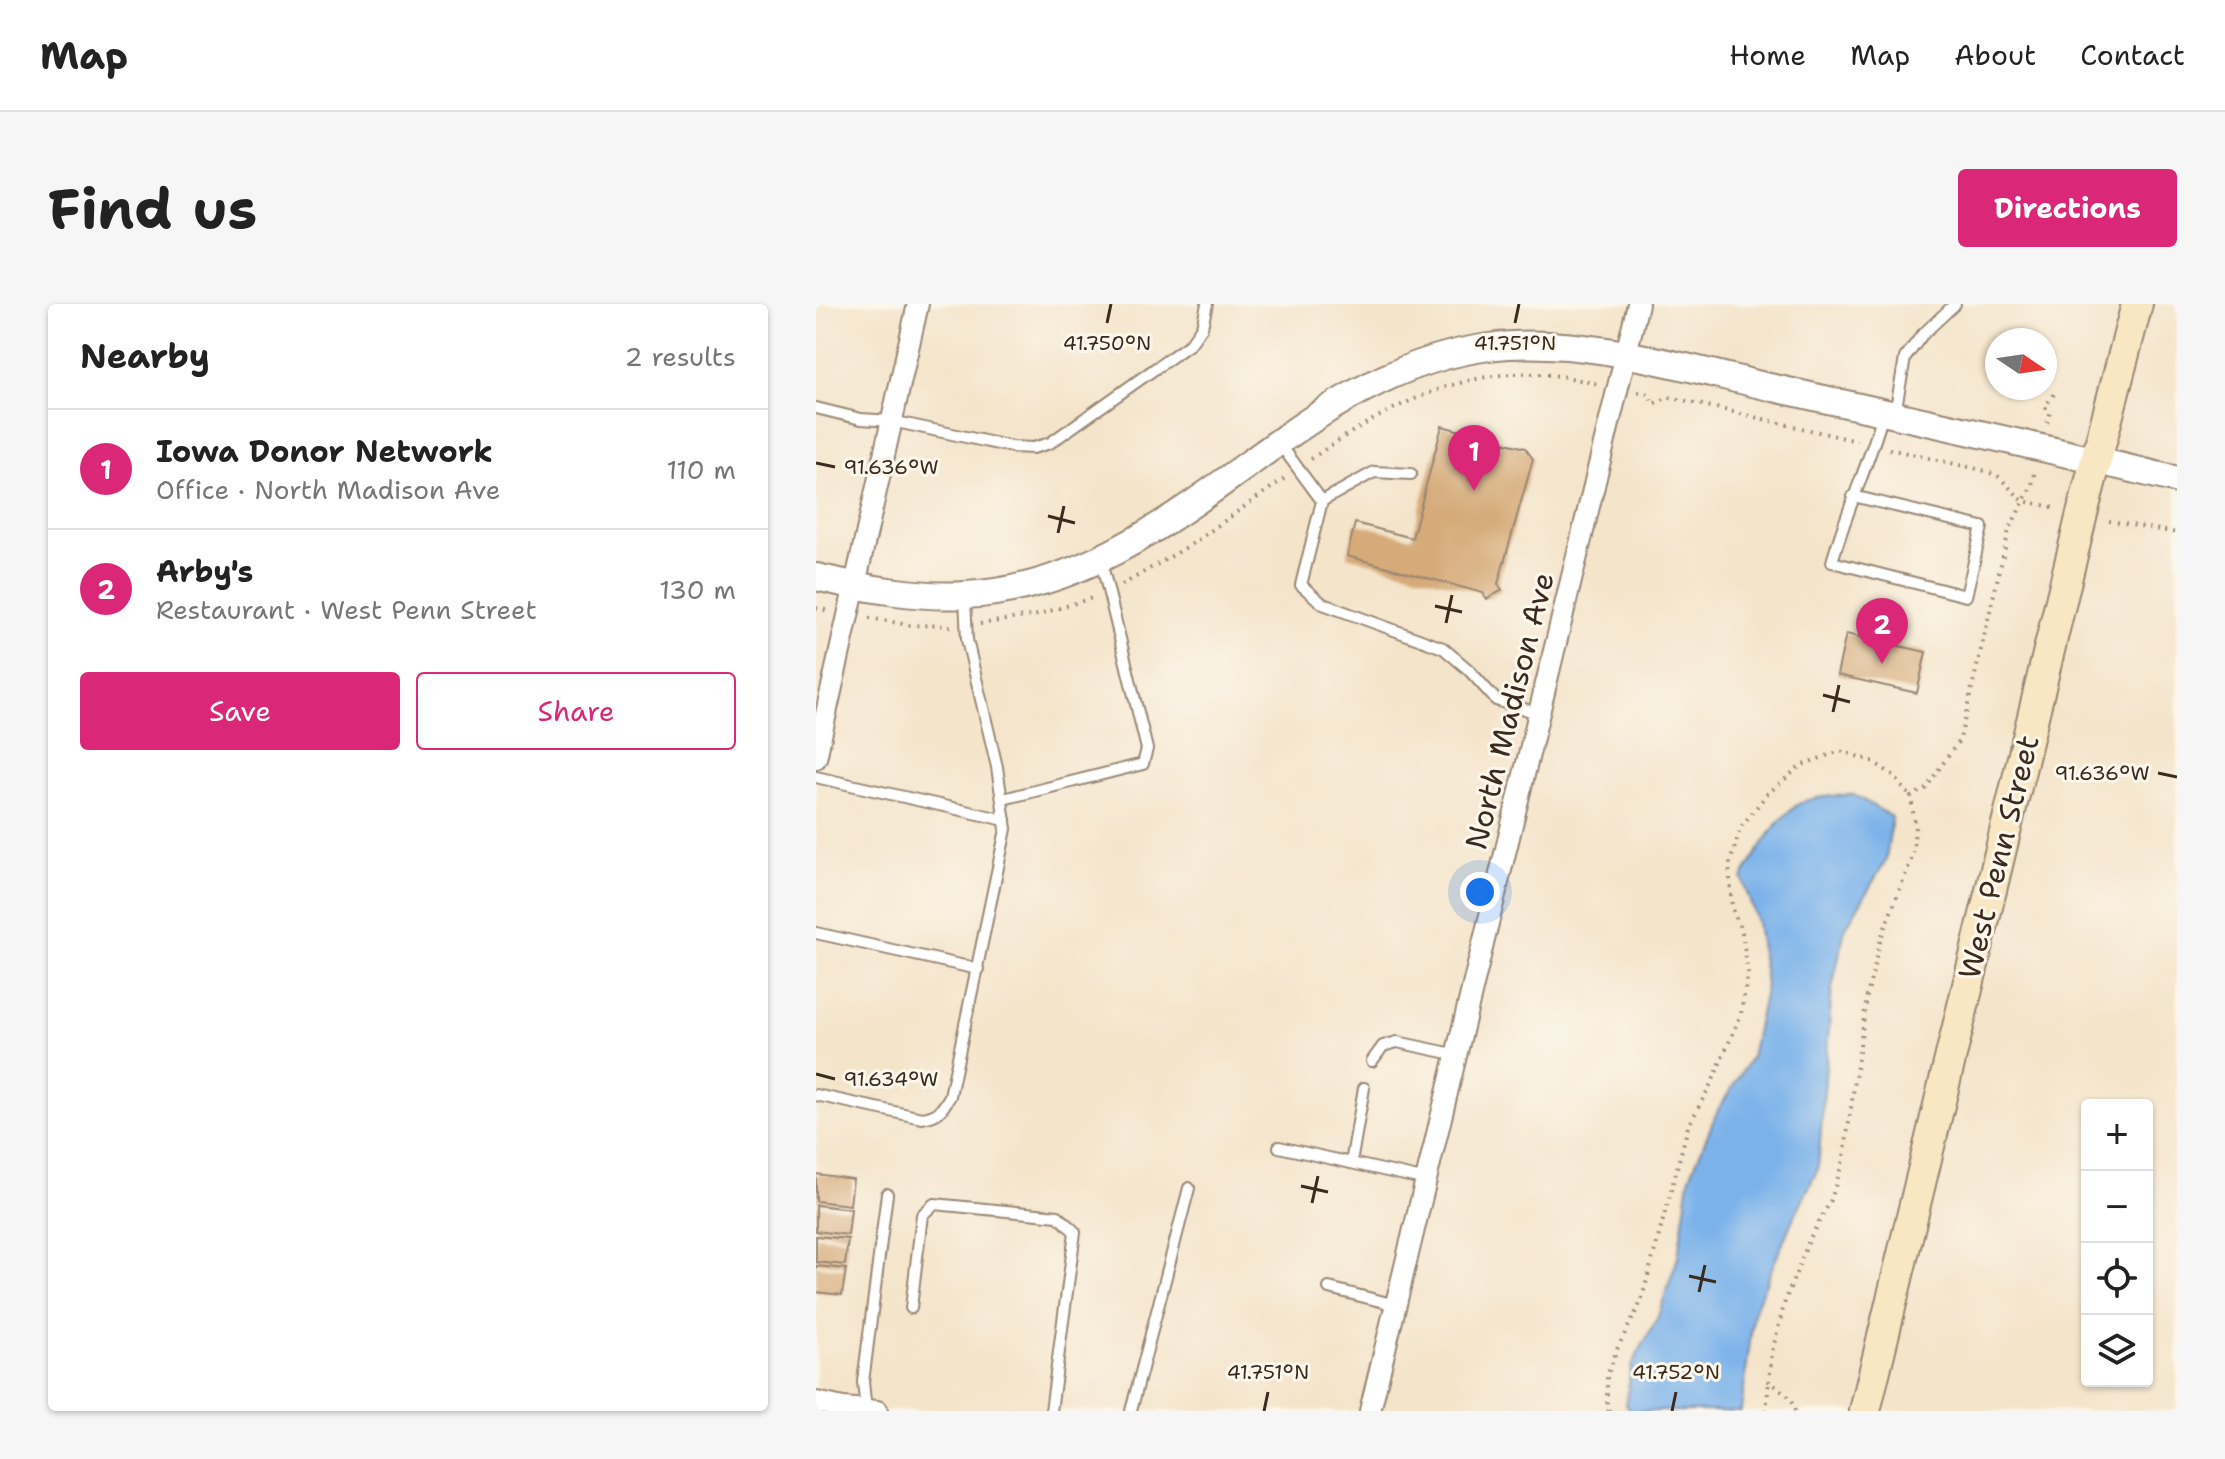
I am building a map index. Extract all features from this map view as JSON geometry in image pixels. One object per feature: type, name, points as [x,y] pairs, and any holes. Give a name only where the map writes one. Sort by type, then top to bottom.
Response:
[{"type":"main road","name":"West Penn Street","points":[[1865,1411],[2095,460],[2137,304]]},
{"type":"street","points":[[816,758],[918,304]]},
{"type":"street","name":"North Madison Ave","points":[[1370,1411],[1638,304]]},
{"type":"street","points":[[816,577],[898,593],[965,596],[1032,586],[1065,576],[1101,561],[1187,509],[1347,395],[1395,372],[1488,347],[1532,345],[1627,356],[2177,480]]},
{"type":"street","points":[[816,1402],[877,1411]]},
{"type":"lane","points":[[816,408],[1012,447],[1033,448],[1050,443],[1190,344],[1202,327],[1207,304]]},
{"type":"lane","points":[[1853,496],[1982,527],[1966,596],[1832,562],[1853,496],[1889,414],[1905,358],[1922,335],[1955,304]]},
{"type":"lane","points":[[1279,442],[1322,501]]},
{"type":"lane","points":[[1411,474],[1374,472],[1322,501],[1301,585],[1323,604],[1443,648],[1469,670],[1496,700],[1540,714]]},
{"type":"lane","points":[[1003,799],[1143,764],[1147,749],[1101,561]]},
{"type":"lane","points":[[816,1095],[922,1118],[934,1116],[942,1110],[950,1096],[1001,861],[1005,820],[967,640],[965,596]]},
{"type":"lane","points":[[816,777],[1005,820]]},
{"type":"lane","points":[[816,933],[978,969]]},
{"type":"lane","points":[[1372,1061],[1383,1046],[1397,1042],[1458,1055]]},
{"type":"lane","points":[[1351,1163],[1364,1088]]},
{"type":"lane","points":[[1279,1147],[1427,1180]]},
{"type":"lane","points":[[1131,1411],[1189,1188]]},
{"type":"lane","points":[[866,1411],[863,1382],[887,1194]]},
{"type":"lane","points":[[911,1308],[922,1215],[934,1204],[1058,1216],[1075,1232],[1051,1411]]},
{"type":"lane","points":[[1329,1288],[1396,1305]]},
{"type":"path","points":[[816,608],[909,625],[966,625],[1037,615],[1083,602],[1165,562],[1355,429],[1387,411],[1419,396],[1489,378],[1549,374],[1649,394],[1653,404],[1669,397],[1986,471],[1999,477],[2023,501],[2127,526],[2177,533]]},
{"type":"path","points":[[1911,797],[1926,788],[1960,739],[2009,530],[2023,501]]},
{"type":"path","points":[[1609,1411],[1607,1376],[1641,1302],[1688,1127],[1713,1080],[1741,1014],[1748,972],[1742,933],[1732,908],[1729,866],[1741,827],[1767,794],[1802,765],[1840,751],[1872,761],[1893,775],[1911,797],[1915,827],[1913,855],[1881,938],[1867,996],[1844,1157],[1831,1200],[1810,1238],[1785,1301],[1772,1352],[1766,1411]]},
{"type":"path","points":[[1769,1381],[1790,1398],[1795,1411]]},
{"type":"water","points":[[1853,794],[1892,817],[1886,860],[1845,929],[1832,988],[1818,1169],[1791,1223],[1754,1311],[1741,1411],[1630,1411],[1626,1404],[1631,1366],[1657,1319],[1678,1257],[1689,1179],[1717,1112],[1751,1057],[1766,985],[1757,922],[1742,878],[1770,833],[1798,804]]},
{"type":"building","points":[[1442,426],[1525,448],[1533,459],[1498,584],[1502,590],[1487,599],[1483,593],[1347,556],[1355,523],[1412,538]]},
{"type":"building","points":[[1846,634],[1926,652],[1917,693],[1837,675]]},
{"type":"building","points":[[816,1174],[853,1179],[850,1205],[816,1201]]},
{"type":"building","points":[[816,1205],[851,1209],[848,1235],[816,1231]]},
{"type":"building","points":[[816,1236],[848,1239],[845,1265],[816,1262]]},
{"type":"building","points":[[816,1266],[846,1269],[842,1295],[816,1292]]},
{"type":"place","name":"Iowa Donor Network","points":[[1474,491]]},
{"type":"place","name":"Arby's","points":[[1882,664]]}]
